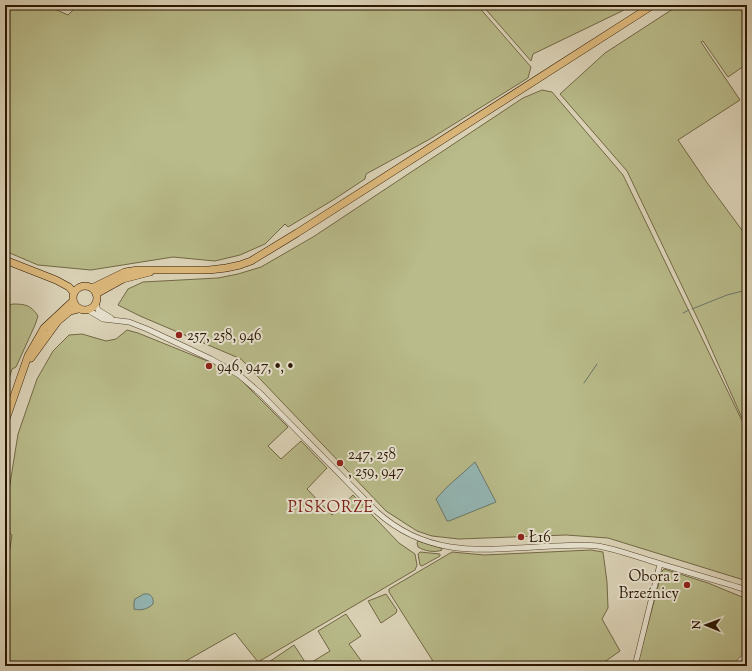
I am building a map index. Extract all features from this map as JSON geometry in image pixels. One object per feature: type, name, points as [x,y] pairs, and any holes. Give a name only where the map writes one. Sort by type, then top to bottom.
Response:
[{"type":"main road","points":[[94,291],[123,279],[158,270],[209,270],[226,268],[251,261],[653,5]]},
{"type":"main road","points":[[5,260],[56,280],[67,282],[76,290]]},
{"type":"main road","points":[[26,365],[58,320],[70,311],[78,309],[88,310],[96,304],[97,297],[94,291],[86,286],[76,290]]},
{"type":"main road","points":[[5,422],[28,356],[33,346],[44,328],[73,301],[76,290]]},
{"type":"main road","points":[[73,301],[78,309]]},
{"type":"street","points":[[96,304],[98,310],[112,319]]},
{"type":"street","points":[[88,310],[103,319],[129,322],[147,329],[239,375],[260,393],[377,512],[396,527],[412,536],[433,544],[455,548],[594,546],[608,548],[747,590]]},
{"type":"street","points":[[635,666],[660,564]]},
{"type":"street","points":[[735,666],[747,654]]},
{"type":"green space","points":[[5,5],[46,5],[68,15],[78,5],[477,5],[531,67],[528,78],[430,139],[366,174],[365,179],[333,200],[288,227],[285,224],[265,244],[240,255],[215,261],[173,257],[91,270],[38,265],[5,251]]},
{"type":"green space","points":[[482,5],[630,5],[622,11],[533,54],[531,61]]},
{"type":"green space","points":[[679,5],[747,5],[747,64],[728,77],[703,41],[701,42],[740,100],[678,140],[747,237],[747,415],[742,418],[703,330],[627,171],[560,94],[605,53]]},
{"type":"green space","points":[[542,90],[552,92],[623,175],[747,431],[747,581],[608,538],[566,535],[459,539],[432,536],[417,531],[386,511],[241,359],[140,316],[118,305],[128,289],[143,282],[218,278],[261,267],[313,237],[523,98]]},
{"type":"green space","points":[[21,304],[30,307],[38,316],[16,367],[12,369],[5,393],[5,306]]},
{"type":"green space","points":[[127,330],[138,333],[232,371],[288,427],[268,446],[281,459],[301,441],[327,468],[307,489],[332,515],[353,495],[399,543],[415,554],[417,565],[415,570],[258,662],[235,633],[177,666],[11,666],[5,640],[5,579],[12,535],[5,530],[5,515],[18,434],[37,379],[53,351],[69,335],[82,334],[106,341],[116,339]]},
{"type":"green space","points":[[418,541],[441,548],[442,550],[423,550],[418,547]]},
{"type":"green space","points":[[591,550],[603,552],[607,582],[608,608],[602,619],[620,651],[596,666],[436,666],[389,592],[389,589],[452,552],[484,555]]},
{"type":"green space","points":[[420,552],[440,554],[440,556],[422,566],[420,565],[418,554]]},
{"type":"green space","points":[[664,569],[708,583],[747,599],[747,652],[733,666],[637,666],[662,571]]},
{"type":"green space","points":[[386,594],[397,610],[396,613],[381,623],[368,601]]},
{"type":"green space","points":[[346,614],[361,636],[349,644],[365,666],[260,666],[266,664],[294,645],[307,665],[330,651],[318,631]]},
{"type":"water","points":[[475,462],[496,502],[447,521],[436,499]]},
{"type":"water","points":[[144,594],[152,596],[153,604],[144,609],[134,609],[135,599]]},
{"type":"waterway","points":[[692,309],[727,295],[747,290]]},
{"type":"waterway","points":[[683,313],[689,310]]},
{"type":"waterway","points":[[584,383],[597,364]]},
{"type":"place","name":"257, 258, 946","points":[[179,335]]},
{"type":"place","name":"946, 947, •, •","points":[[209,366]]},
{"type":"place","name":"247, 258 , 259, 947","points":[[340,463]]},
{"type":"place","name":"Ł16","points":[[521,537]]},
{"type":"place","name":"Obora z Brzeźnicy","points":[[687,585]]},
{"type":"district","name":"PISKORZE","points":[[331,506]]}]
